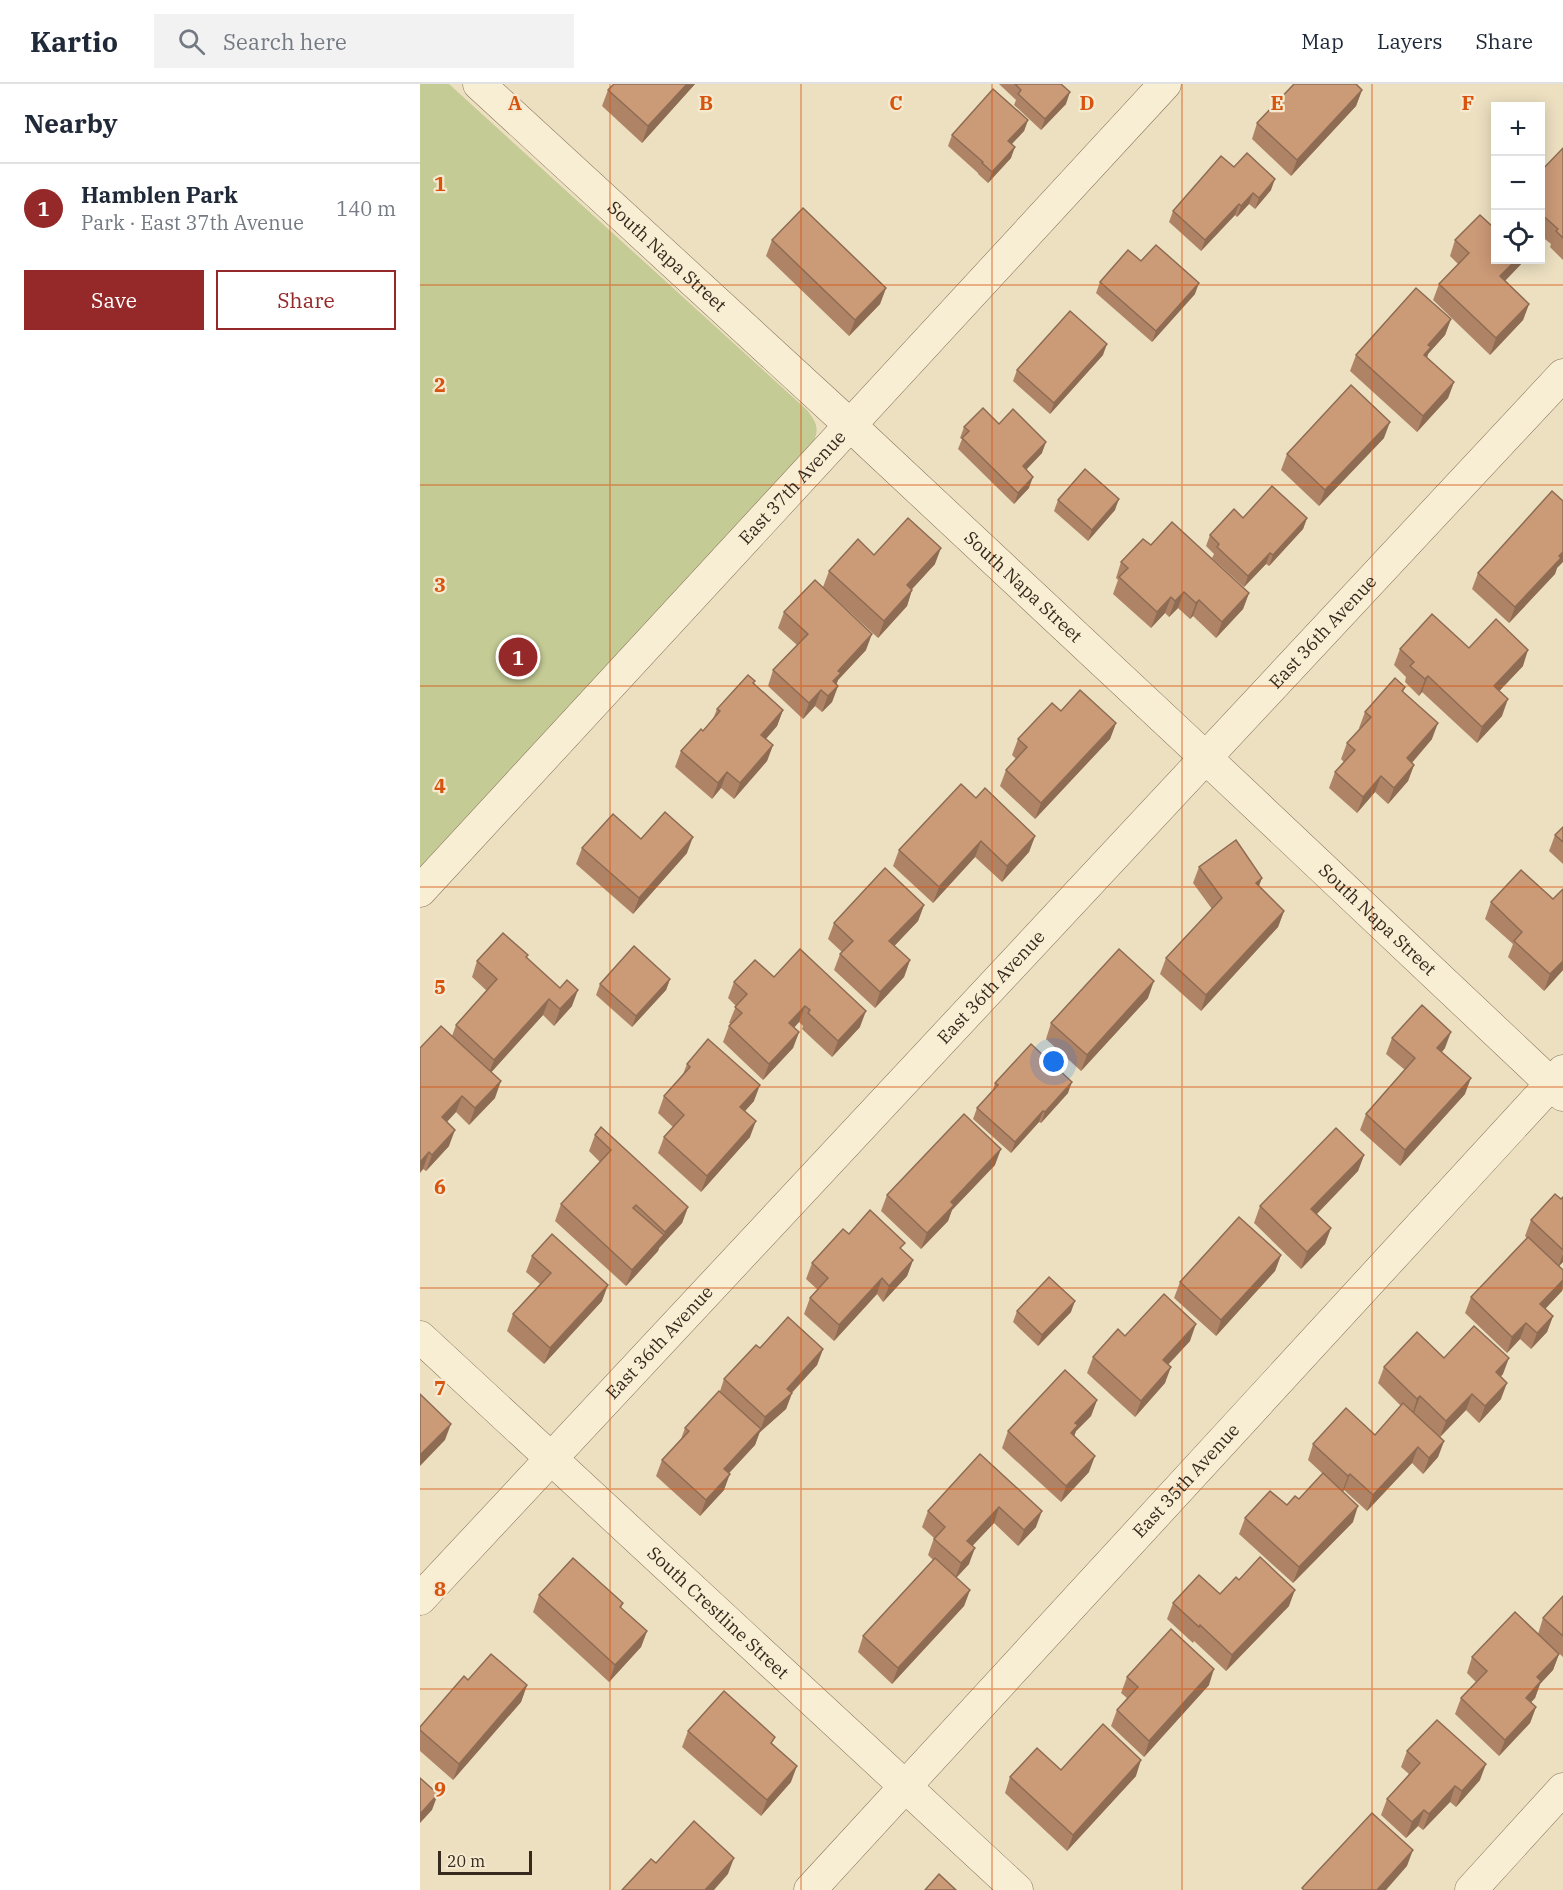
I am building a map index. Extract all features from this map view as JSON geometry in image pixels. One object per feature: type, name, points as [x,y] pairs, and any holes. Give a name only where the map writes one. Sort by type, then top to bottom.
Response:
[{"type":"street","name":"East 37th Avenue","points":[[420,891],[1165,84]]},
{"type":"street","name":"South Napa Street","points":[[494,89],[1206,758],[1559,1083]]},
{"type":"street","name":"East 36th Avenue","points":[[420,1599],[1563,375]]},
{"type":"street","name":"East 35th Avenue","points":[[810,1890],[1559,1083]]},
{"type":"street","name":"South Crestline Street","points":[[420,1337],[1017,1890]]},
{"type":"street","points":[[1471,1890],[1563,1789]]},
{"type":"green space","points":[[420,84],[449,84],[807,410],[814,419],[817,432],[811,446],[420,867]]},
{"type":"building","points":[[614,84],[687,84],[648,126],[608,90]]},
{"type":"building","points":[[1015,84],[1061,84],[1070,92],[1045,119],[1018,94],[1021,90]]},
{"type":"building","points":[[1294,84],[1356,84],[1362,90],[1297,160],[1257,123]]},
{"type":"building","points":[[993,89],[1028,120],[1008,141],[1015,147],[992,172],[952,135]]},
{"type":"building","points":[[1563,148],[1563,238],[1556,231],[1558,229],[1545,217],[1545,167]]},
{"type":"building","points":[[1247,153],[1275,179],[1259,198],[1253,193],[1241,206],[1239,204],[1205,240],[1173,211],[1221,156],[1234,167]]},
{"type":"building","points":[[803,208],[886,288],[855,320],[772,240]]},
{"type":"building","points":[[1480,215],[1491,225],[1491,264],[1512,264],[1500,276],[1529,304],[1496,338],[1439,284],[1469,253],[1455,240]]},
{"type":"building","points":[[1156,245],[1199,283],[1156,331],[1100,282],[1128,250],[1141,261]]},
{"type":"building","points":[[1416,288],[1451,319],[1428,345],[1431,347],[1424,355],[1454,382],[1423,416],[1356,355]]},
{"type":"building","points":[[1070,311],[1107,344],[1054,403],[1017,370]]},
{"type":"building","points":[[1351,385],[1390,422],[1325,490],[1287,454]]},
{"type":"building","points":[[983,408],[999,424],[1013,409],[1046,442],[1023,466],[1033,477],[1018,493],[962,438],[969,431],[964,427]]},
{"type":"building","points":[[1085,469],[1119,499],[1092,530],[1058,500]]},
{"type":"building","points":[[1272,486],[1307,518],[1273,555],[1270,553],[1248,576],[1217,547],[1219,544],[1210,535],[1234,509],[1243,518]]},
{"type":"building","points":[[1552,491],[1563,501],[1563,552],[1559,556],[1561,558],[1515,607],[1478,573]]},
{"type":"building","points":[[908,518],[941,548],[907,585],[912,590],[884,621],[829,571],[858,539],[874,555]]},
{"type":"building","points":[[1172,522],[1249,593],[1222,622],[1199,600],[1196,603],[1184,592],[1175,601],[1171,597],[1157,612],[1119,577],[1128,568],[1121,562],[1143,539],[1151,545]]},
{"type":"building","points":[[815,580],[872,634],[838,671],[841,673],[833,681],[838,686],[828,696],[821,690],[809,703],[773,670],[808,634],[784,612]]},
{"type":"building","points":[[1432,614],[1469,648],[1496,619],[1528,650],[1494,686],[1508,699],[1482,727],[1428,676],[1425,679],[1410,666],[1414,662],[1400,649]]},
{"type":"building","points":[[748,675],[755,681],[753,683],[783,710],[761,735],[773,745],[740,783],[727,772],[718,783],[681,751],[701,729],[703,731],[720,711],[717,709]]},
{"type":"building","points":[[1395,678],[1405,687],[1402,691],[1438,723],[1407,758],[1414,765],[1394,788],[1381,776],[1363,797],[1335,772],[1355,750],[1347,743],[1371,717],[1365,712]]},
{"type":"building","points":[[1080,690],[1116,723],[1041,803],[1006,770],[1027,747],[1018,739],[1052,703],[1061,711]]},
{"type":"building","points":[[961,784],[976,798],[985,788],[1035,836],[1007,866],[981,841],[939,887],[899,850]]},
{"type":"building","points":[[665,812],[693,837],[639,898],[582,848],[613,814],[641,839]]},
{"type":"building","points":[[1563,827],[1563,842],[1555,835]]},
{"type":"building","points":[[1236,840],[1262,878],[1256,883],[1284,911],[1206,995],[1166,958],[1222,898],[1199,867]]},
{"type":"building","points":[[885,868],[924,905],[889,941],[910,960],[880,992],[840,954],[853,941],[834,923]]},
{"type":"building","points":[[1521,870],[1553,899],[1563,889],[1563,961],[1550,974],[1514,941],[1522,932],[1491,902]]},
{"type":"building","points":[[503,933],[560,988],[567,980],[578,990],[560,1009],[549,999],[494,1060],[456,1025],[497,979],[477,961]]},
{"type":"building","points":[[634,946],[670,979],[636,1016],[600,984]]},
{"type":"building","points":[[800,949],[866,1011],[838,1041],[808,1013],[810,1010],[805,1006],[789,1023],[799,1032],[769,1064],[729,1026],[742,1013],[735,1007],[747,994],[734,982],[755,960],[774,977]]},
{"type":"building","points":[[1119,949],[1154,981],[1087,1055],[1051,1023]]},
{"type":"building","points":[[1422,1005],[1451,1032],[1437,1048],[1471,1078],[1405,1150],[1366,1114],[1415,1058],[1392,1038]]},
{"type":"building","points":[[441,1026],[501,1081],[475,1108],[462,1096],[442,1117],[455,1130],[432,1155],[429,1152],[420,1162],[420,1048]]},
{"type":"building","points":[[708,1039],[760,1085],[740,1107],[756,1121],[707,1176],[664,1137],[684,1115],[664,1096],[690,1067],[687,1064]]},
{"type":"building","points":[[1031,1044],[1072,1082],[1015,1142],[977,1108],[998,1085],[995,1083]]},
{"type":"building","points":[[964,1114],[1001,1149],[951,1202],[954,1205],[927,1233],[887,1195]]},
{"type":"building","points":[[601,1127],[688,1207],[665,1232],[636,1205],[633,1208],[664,1235],[632,1270],[561,1204],[611,1150],[595,1135]]},
{"type":"building","points":[[1336,1128],[1364,1155],[1311,1209],[1331,1228],[1307,1252],[1260,1206]]},
{"type":"building","points":[[1555,1194],[1561,1199],[1563,1197],[1563,1250],[1531,1220]]},
{"type":"building","points":[[870,1210],[905,1243],[900,1248],[913,1260],[889,1286],[882,1278],[839,1325],[810,1298],[828,1278],[812,1263],[843,1229],[849,1234]]},
{"type":"building","points":[[1239,1217],[1281,1255],[1221,1320],[1180,1282]]},
{"type":"building","points":[[552,1234],[608,1285],[550,1348],[513,1314],[551,1273],[532,1256]]},
{"type":"building","points":[[1528,1237],[1563,1270],[1563,1280],[1540,1304],[1553,1316],[1537,1333],[1526,1323],[1512,1337],[1471,1297]]},
{"type":"building","points":[[1049,1277],[1075,1301],[1042,1335],[1017,1311]]},
{"type":"building","points":[[1164,1294],[1196,1324],[1163,1360],[1171,1367],[1141,1401],[1093,1357],[1118,1329],[1125,1336]]},
{"type":"building","points":[[788,1317],[823,1349],[787,1389],[792,1393],[765,1417],[724,1379],[756,1345],[760,1348]]},
{"type":"building","points":[[1474,1326],[1509,1358],[1496,1372],[1507,1383],[1485,1406],[1472,1394],[1446,1421],[1420,1396],[1417,1399],[1384,1367],[1417,1332],[1444,1358]]},
{"type":"building","points":[[1065,1370],[1097,1400],[1075,1423],[1078,1425],[1071,1433],[1095,1456],[1066,1486],[1008,1431]]},
{"type":"building","points":[[719,1391],[761,1429],[724,1469],[730,1474],[706,1500],[662,1460],[689,1431],[685,1428]]},
{"type":"building","points":[[420,1394],[451,1424],[420,1455]]},
{"type":"building","points":[[1403,1403],[1444,1441],[1429,1458],[1418,1447],[1373,1495],[1313,1444],[1346,1408],[1375,1435]]},
{"type":"building","points":[[980,1454],[1042,1511],[1024,1530],[999,1507],[967,1541],[975,1548],[961,1563],[934,1539],[945,1527],[928,1511]]},
{"type":"building","points":[[1323,1473],[1358,1506],[1299,1567],[1245,1518],[1270,1491],[1287,1505],[1295,1496],[1299,1499]]},
{"type":"building","points":[[1260,1557],[1295,1590],[1232,1655],[1173,1603],[1199,1575],[1220,1594],[1236,1577],[1239,1580]]},
{"type":"building","points":[[573,1558],[623,1603],[620,1607],[647,1631],[615,1665],[539,1595]]},
{"type":"building","points":[[935,1558],[970,1590],[898,1668],[863,1636]]},
{"type":"building","points":[[1563,1596],[1563,1636],[1543,1618]]},
{"type":"building","points":[[1515,1612],[1559,1654],[1537,1677],[1541,1681],[1526,1698],[1536,1707],[1505,1740],[1461,1698],[1487,1671],[1472,1657]]},
{"type":"building","points":[[1171,1629],[1214,1669],[1149,1741],[1117,1710],[1138,1687],[1127,1677]]},
{"type":"building","points":[[491,1654],[527,1685],[459,1764],[420,1730],[420,1727],[464,1676],[468,1680]]},
{"type":"building","points":[[724,1691],[775,1737],[771,1743],[797,1766],[767,1800],[688,1731]]},
{"type":"building","points":[[1437,1720],[1486,1764],[1462,1791],[1455,1786],[1429,1814],[1424,1810],[1412,1822],[1387,1799],[1420,1763],[1407,1751]]},
{"type":"building","points":[[1103,1724],[1141,1760],[1073,1835],[1010,1777],[1037,1748],[1061,1770]]},
{"type":"building","points":[[420,1778],[438,1794],[420,1814]]},
{"type":"building","points":[[1372,1813],[1413,1850],[1377,1890],[1304,1890],[1302,1888]]},
{"type":"building","points":[[694,1821],[734,1858],[705,1890],[622,1890],[651,1859],[656,1863]]},
{"type":"building","points":[[939,1874],[956,1890],[925,1890]]},
{"type":"place","name":"Hamblen Park","points":[[518,657]]}]
